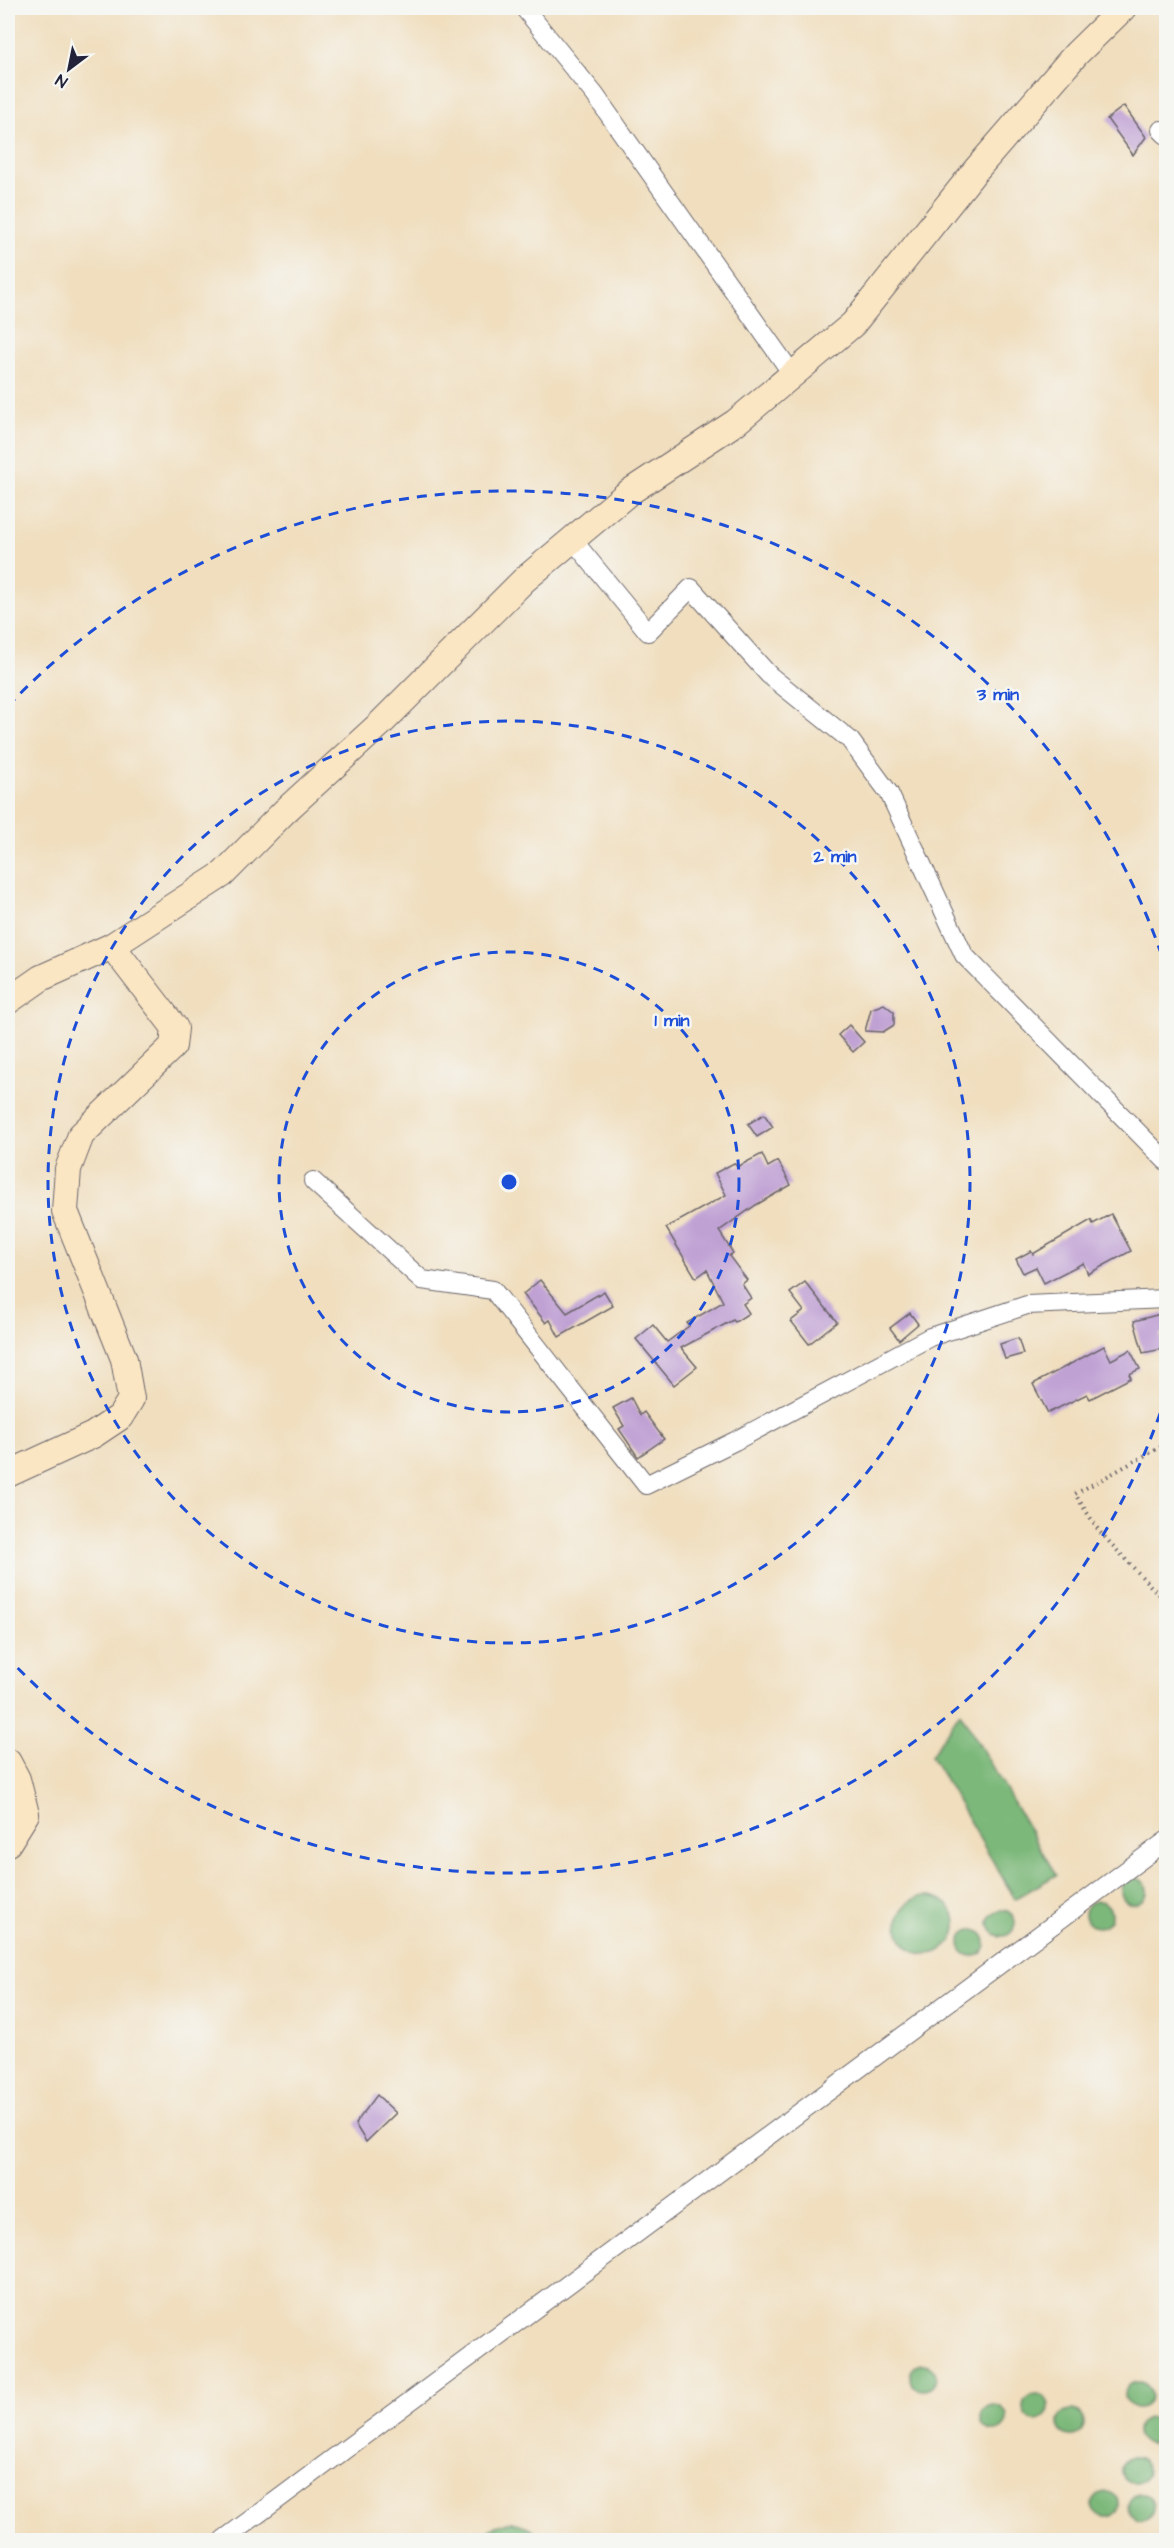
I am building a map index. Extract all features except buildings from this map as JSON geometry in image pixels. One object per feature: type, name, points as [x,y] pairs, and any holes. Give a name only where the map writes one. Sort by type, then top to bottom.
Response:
[{"type":"street","points":[[524,8],[595,95],[793,375]]},
{"type":"street","points":[[8,1001],[41,978],[112,946],[223,874],[285,811],[380,724],[524,579],[628,493],[736,422],[853,324],[975,171],[1076,54],[1123,8]]},
{"type":"street","points":[[572,540],[648,632],[691,588],[769,675],[850,740],[889,793],[964,955],[1167,1161]]},
{"type":"street","points":[[8,1474],[93,1435],[120,1417],[131,1399],[124,1359],[65,1210],[68,1169],[81,1135],[172,1046],[175,1028],[112,946]]},
{"type":"street","points":[[312,1180],[422,1280],[493,1290],[646,1485],[735,1441],[930,1337],[1027,1305],[1167,1299]]},
{"type":"street","points":[[8,1762],[16,1779],[26,1814],[8,1843]]},
{"type":"street","points":[[223,2541],[1167,1841]]},
{"type":"path","points":[[1167,1443],[1075,1494],[1099,1531],[1167,1606]]},
{"type":"green space","points":[[960,1712],[1056,1875],[1015,1899],[931,1756]]},
{"type":"green space","points":[[1134,1878],[1143,1882],[1147,1891],[1143,1900],[1134,1904],[1125,1900],[1121,1891],[1125,1882]]},
{"type":"green space","points":[[927,1896],[938,1898],[951,1909],[956,1925],[954,1936],[943,1949],[927,1954],[916,1952],[903,1941],[898,1925],[900,1914],[911,1901]]},
{"type":"green space","points":[[1098,1901],[1107,1905],[1111,1914],[1107,1923],[1098,1927],[1089,1923],[1085,1914],[1089,1905]]},
{"type":"green space","points":[[1002,1910],[1011,1914],[1015,1923],[1011,1932],[1002,1936],[993,1932],[989,1923],[993,1914]]},
{"type":"green space","points":[[973,1930],[982,1934],[986,1943],[982,1952],[973,1956],[964,1952],[960,1943],[964,1934]]},
{"type":"green space","points":[[923,2364],[932,2368],[936,2377],[932,2386],[923,2390],[914,2386],[910,2377],[914,2368]]},
{"type":"green space","points":[[1138,2382],[1147,2386],[1151,2395],[1147,2404],[1138,2408],[1129,2404],[1125,2395],[1129,2386]]},
{"type":"green space","points":[[1036,2394],[1045,2398],[1049,2407],[1045,2416],[1036,2420],[1027,2416],[1023,2407],[1027,2398]]},
{"type":"green space","points":[[994,2405],[1003,2409],[1007,2418],[1003,2427],[994,2431],[985,2427],[981,2418],[985,2409]]},
{"type":"green space","points":[[1071,2410],[1080,2414],[1084,2423],[1080,2432],[1071,2436],[1062,2432],[1058,2423],[1062,2414]]},
{"type":"green space","points":[[1150,2418],[1159,2422],[1163,2431],[1159,2440],[1150,2444],[1141,2440],[1137,2431],[1141,2422]]},
{"type":"green space","points":[[1134,2457],[1144,2460],[1147,2470],[1144,2480],[1134,2483],[1124,2480],[1121,2470],[1124,2460]]},
{"type":"green space","points":[[1106,2491],[1115,2495],[1119,2504],[1115,2513],[1106,2517],[1097,2513],[1093,2504],[1097,2495]]},
{"type":"green space","points":[[1141,2494],[1150,2498],[1154,2507],[1150,2516],[1141,2520],[1132,2516],[1128,2507],[1132,2498]]},
{"type":"green space","points":[[512,2522],[530,2528],[544,2540],[479,2540],[493,2528]]}]
